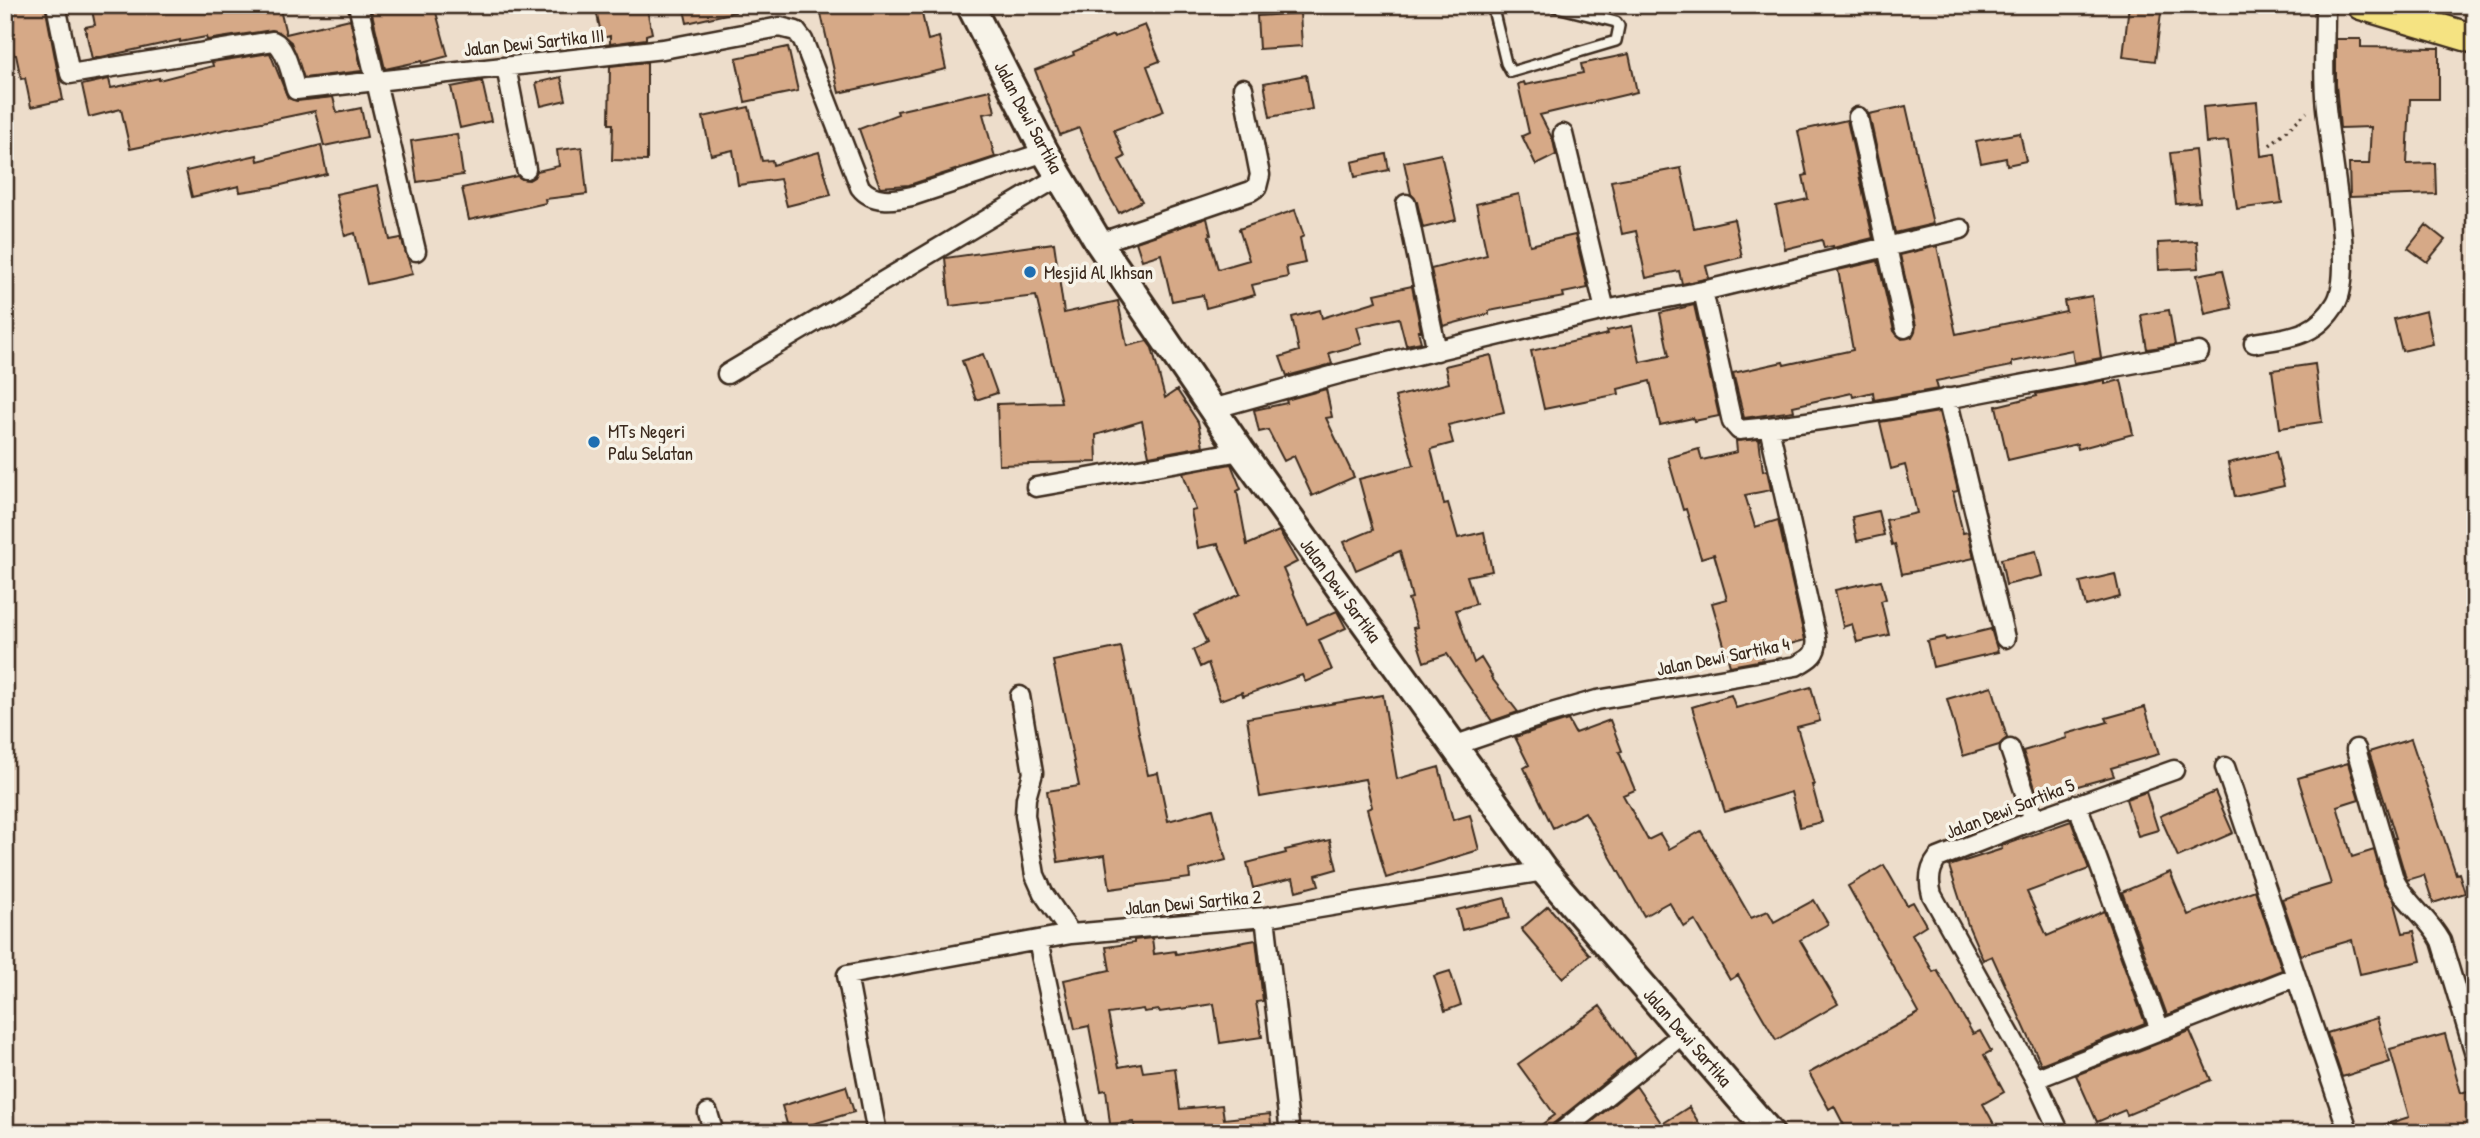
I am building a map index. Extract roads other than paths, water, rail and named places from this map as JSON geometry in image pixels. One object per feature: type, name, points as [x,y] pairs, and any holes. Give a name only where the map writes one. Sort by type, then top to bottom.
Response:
[{"type":"main road","name":"Jalan Dewi Sartika","points":[[970,5],[1045,152],[1099,243],[1241,451],[1544,872],[1770,1133]]},
{"type":"main road","points":[[2361,5],[2475,39]]},
{"type":"street","name":"Jalan Dewi Sartika III","points":[[55,5],[71,74],[273,41],[279,43],[296,90],[663,49],[780,27],[796,31],[803,40],[860,187],[867,194],[877,198],[895,199],[912,196],[1045,152]]},
{"type":"street","points":[[358,5],[416,251]]},
{"type":"street","points":[[2254,343],[2297,336],[2319,325],[2340,294],[2344,273],[2325,96],[2325,5]]},
{"type":"street","points":[[506,68],[526,169]]},
{"type":"street","points":[[1099,243],[1257,187],[1260,175],[1243,88]]},
{"type":"street","points":[[1858,117],[1905,328]]},
{"type":"street","points":[[1563,134],[1605,310]]},
{"type":"street","points":[[727,374],[1060,176]]},
{"type":"street","points":[[1406,204],[1437,351]]},
{"type":"street","points":[[1212,409],[1605,310],[1703,291],[1961,229]]},
{"type":"street","points":[[1703,291],[1733,426],[1739,430],[1947,398],[2199,352]]},
{"type":"street","points":[[1947,398],[2005,638]]},
{"type":"street","name":"Jalan Dewi Sartika 4","points":[[1453,746],[1597,700],[1796,666],[1811,658],[1817,646],[1816,637],[1769,427]]},
{"type":"street","points":[[1036,487],[1241,451]]},
{"type":"street","points":[[1020,696],[1033,773],[1026,798],[1025,815],[1035,875],[1043,893],[1072,934]]},
{"type":"street","points":[[2010,749],[2034,820]]},
{"type":"street","points":[[2356,749],[2394,879],[2401,893],[2441,941],[2475,1054]]},
{"type":"street","points":[[2225,766],[2349,1133]]},
{"type":"street","name":"Jalan Dewi Sartika 5","points":[[2060,1133],[2035,1079],[1932,895],[1929,881],[1931,868],[1938,858],[2174,770]]},
{"type":"street","points":[[2077,804],[2160,1030]]},
{"type":"street","name":"Jalan Dewi Sartika 2","points":[[877,1133],[847,975],[1072,934],[1265,918],[1544,872]]},
{"type":"street","points":[[1265,918],[1290,1133]]},
{"type":"street","points":[[1038,941],[1079,1133]]},
{"type":"street","points":[[2035,1079],[2295,977]]},
{"type":"street","points":[[1560,1133],[1684,1032]]},
{"type":"street","points":[[708,1113],[714,1133]]},
{"type":"lane","points":[[1239,6],[1270,5]]},
{"type":"lane","points":[[1492,5],[1511,72],[1616,41],[1619,26],[1616,22],[1549,5]]},
{"type":"place","name":"Mesjid Al Ikhsan","points":[[1030,272]]},
{"type":"place","name":"MTs Negeri Palu Selatan","points":[[594,442]]}]
